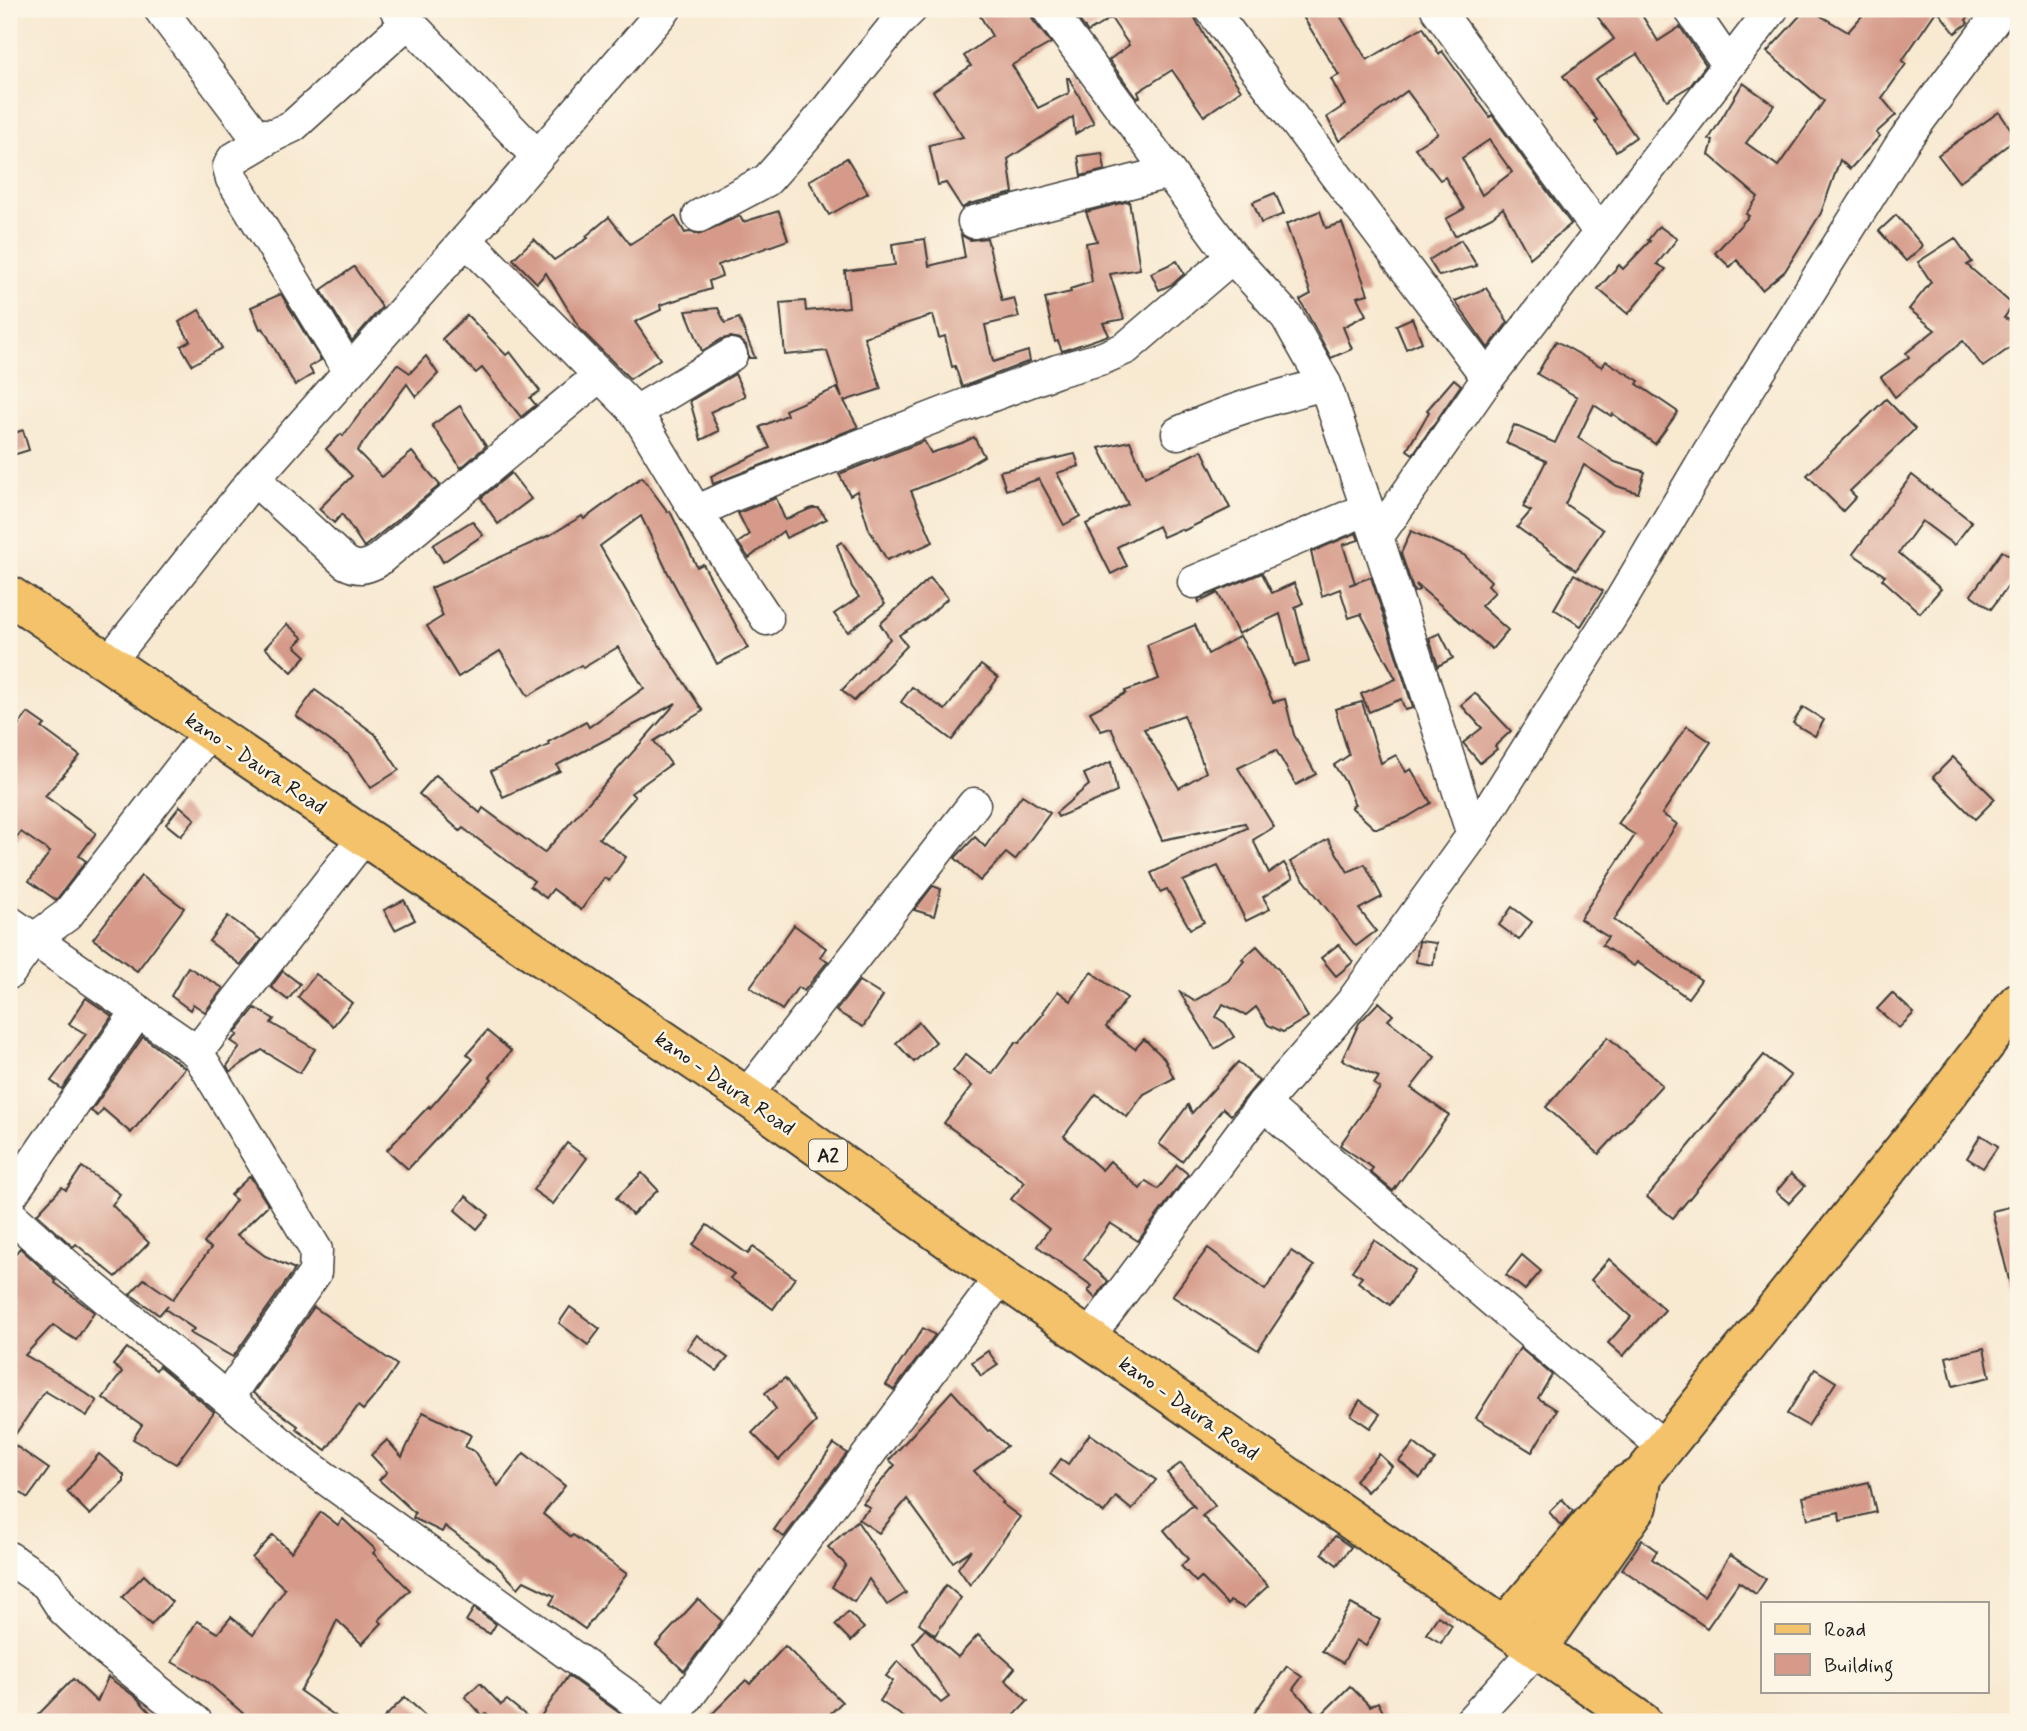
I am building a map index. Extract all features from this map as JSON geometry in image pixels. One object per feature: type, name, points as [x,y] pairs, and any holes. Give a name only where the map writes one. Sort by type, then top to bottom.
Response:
[{"type":"main road","name":"kano - Daura Road","points":[[9,595],[746,1096],[1088,1338],[1642,1722]]},
{"type":"main road","points":[[1505,1626],[1615,1495],[1654,1462],[2018,1002]]},
{"type":"main road","points":[[1537,1649],[1638,1506],[1654,1462]]},
{"type":"street","points":[[160,9],[255,135],[274,135]]},
{"type":"street","points":[[108,663],[254,479],[466,240],[665,9]]},
{"type":"street","points":[[699,216],[767,180],[911,9]]},
{"type":"street","points":[[1048,9],[1232,257],[1287,317],[1325,384],[1473,835]]},
{"type":"street","points":[[1211,9],[1488,378]]},
{"type":"street","points":[[1437,9],[1599,231]]},
{"type":"street","points":[[1690,9],[1728,64]]},
{"type":"street","points":[[1194,582],[1372,523],[1488,378],[1772,9]]},
{"type":"street","points":[[1088,1338],[1263,1104],[1352,1002],[1473,835],[1903,142],[2002,9]]},
{"type":"street","points":[[349,371],[232,179],[229,167],[233,159],[293,126],[402,15],[537,156]]},
{"type":"street","points":[[974,222],[1169,172]]},
{"type":"street","points":[[466,240],[636,412],[696,513],[767,620]]},
{"type":"street","points":[[696,513],[733,495],[960,407],[1126,348],[1232,257]]},
{"type":"street","points":[[636,412],[732,355]]},
{"type":"street","points":[[254,479],[346,563],[356,568],[366,568],[599,376]]},
{"type":"street","points":[[1178,433],[1217,415],[1325,384]]},
{"type":"street","points":[[21,931],[66,915],[210,731]]},
{"type":"street","points":[[746,1096],[974,804]]},
{"type":"street","points":[[197,1052],[363,837]]},
{"type":"street","points":[[9,973],[21,931]]},
{"type":"street","points":[[21,931],[197,1052],[316,1250],[315,1273],[226,1398]]},
{"type":"street","points":[[9,1198],[138,1012]]},
{"type":"street","points":[[1263,1104],[1654,1462]]},
{"type":"street","points":[[9,1214],[72,1270],[307,1465],[663,1722]]},
{"type":"street","points":[[669,1722],[1001,1277]]},
{"type":"street","points":[[9,1558],[47,1584],[64,1609],[104,1649],[195,1722]]},
{"type":"street","points":[[1470,1722],[1537,1649]]},
{"type":"building","points":[[976,9],[1030,9],[1033,20],[1051,43],[1012,65],[1038,108],[1069,93],[1069,78],[1094,123],[1075,134],[1073,117],[1008,159],[1013,193],[962,208],[946,183],[938,185],[929,145],[963,137],[933,91],[971,66],[964,56],[992,36]]},
{"type":"building","points":[[1071,9],[1190,9],[1208,42],[1241,90],[1204,116],[1172,70],[1138,92],[1140,97],[1137,98],[1109,60],[1129,45],[1111,18],[1088,32]]},
{"type":"building","points":[[1313,9],[1336,9],[1367,60],[1423,27],[1439,54],[1442,51],[1490,117],[1492,115],[1571,224],[1530,258],[1503,208],[1492,217],[1455,236],[1446,219],[1464,209],[1445,177],[1440,180],[1415,148],[1438,133],[1407,91],[1339,141],[1327,117],[1345,105],[1331,79],[1339,75],[1302,15]],"holes":[[[1489,140],[1512,172],[1482,195],[1462,158]]]},
{"type":"building","points":[[1592,9],[1638,9],[1658,41],[1680,27],[1706,65],[1690,86],[1667,100],[1637,54],[1595,79],[1636,137],[1616,151],[1595,121],[1597,120],[1563,76],[1614,39]]},
{"type":"building","points":[[1806,9],[1848,32],[1868,9],[1974,9],[1966,20],[1968,23],[1955,33],[1937,10],[1902,61],[1906,64],[1882,98],[1896,115],[1876,133],[1880,136],[1850,169],[1840,160],[1821,213],[1785,271],[1762,290],[1737,260],[1730,267],[1715,253],[1749,216],[1746,214],[1758,197],[1709,155],[1713,141],[1709,139],[1743,83],[1774,105],[1746,143],[1778,166],[1824,101],[1767,52]]},
{"type":"building","points":[[1999,112],[2017,138],[1959,182],[1938,155]]},
{"type":"building","points":[[1102,153],[1105,170],[1081,176],[1078,156]]},
{"type":"building","points":[[847,158],[868,193],[829,215],[809,181]]},
{"type":"building","points":[[1275,193],[1284,214],[1261,223],[1253,202]]},
{"type":"building","points":[[1129,201],[1140,269],[1110,274],[1124,319],[1103,323],[1109,335],[1062,351],[1058,341],[1055,342],[1045,298],[1071,292],[1070,289],[1092,282],[1086,243],[1097,241],[1086,212]]},
{"type":"building","points":[[779,211],[788,240],[718,265],[722,276],[709,281],[711,289],[660,305],[661,310],[635,322],[660,359],[630,379],[580,329],[546,273],[537,283],[513,259],[534,239],[554,260],[588,238],[586,236],[609,217],[630,244],[675,216],[685,233],[699,234],[740,216],[743,222]]},
{"type":"building","points":[[1320,211],[1326,228],[1342,223],[1368,294],[1357,297],[1366,315],[1343,327],[1352,349],[1331,358],[1300,300],[1311,294],[1286,224]]},
{"type":"building","points":[[1896,215],[1923,246],[1906,261],[1879,231]]},
{"type":"building","points":[[1659,226],[1677,239],[1657,264],[1666,269],[1628,314],[1598,289],[1619,265],[1623,269],[1650,241],[1648,240]]},
{"type":"building","points":[[961,235],[970,240],[987,238],[1002,301],[1014,298],[1019,317],[985,325],[993,362],[1028,351],[1030,361],[962,387],[955,366],[952,367],[945,336],[939,338],[933,315],[864,337],[881,389],[844,401],[858,427],[713,484],[711,476],[770,448],[760,427],[787,415],[785,410],[837,388],[842,398],[827,351],[785,355],[780,303],[805,301],[806,311],[849,307],[845,271],[895,265],[892,244],[925,239],[929,266],[965,257]]},
{"type":"building","points":[[1955,238],[1972,262],[1967,265],[2013,305],[2004,318],[2018,323],[2018,342],[1983,367],[1963,341],[1895,397],[1881,377],[1909,357],[1906,353],[1935,330],[1909,309],[1931,282],[1918,262]]},
{"type":"building","points":[[1461,240],[1477,266],[1439,276],[1429,260]]},
{"type":"building","points":[[1177,261],[1184,274],[1173,284],[1159,290],[1151,273]]},
{"type":"building","points":[[354,267],[382,307],[352,341],[321,290]]},
{"type":"building","points":[[1486,288],[1508,322],[1488,348],[1455,301]]},
{"type":"building","points":[[281,294],[321,360],[309,367],[313,374],[295,385],[263,328],[260,329],[251,307]]},
{"type":"building","points":[[718,308],[725,323],[739,318],[755,358],[749,358],[746,345],[731,337],[722,339],[702,351],[686,311]]},
{"type":"building","points":[[199,310],[222,348],[192,365],[181,346],[190,341],[179,322]]},
{"type":"building","points":[[467,315],[506,355],[510,352],[540,391],[530,398],[536,405],[521,417],[482,368],[476,373],[442,339]]},
{"type":"building","points":[[1412,318],[1422,342],[1406,349],[1396,325]]},
{"type":"building","points":[[1556,341],[1602,367],[1606,361],[1639,381],[1637,384],[1678,412],[1655,444],[1613,414],[1611,416],[1594,405],[1578,438],[1615,462],[1645,472],[1638,493],[1617,486],[1584,465],[1565,504],[1603,530],[1576,570],[1517,527],[1531,511],[1523,507],[1546,461],[1506,443],[1514,425],[1555,443],[1577,397],[1537,374]]},
{"type":"building","points":[[426,356],[438,374],[416,397],[407,384],[357,451],[382,477],[412,452],[440,485],[364,547],[342,514],[334,523],[319,509],[352,476],[326,449],[341,434],[343,436],[397,364],[410,373]]},
{"type":"building","points":[[735,374],[745,396],[710,412],[719,431],[701,440],[690,401]]},
{"type":"building","points":[[1454,379],[1461,385],[1413,454],[1407,450],[1429,412],[1427,410]]},
{"type":"building","points":[[1886,399],[1915,429],[1850,491],[1856,497],[1843,511],[1807,475]]},
{"type":"building","points":[[460,406],[486,446],[461,468],[432,425]]},
{"type":"building","points":[[23,430],[29,450],[13,455],[9,435]]},
{"type":"building","points":[[974,437],[984,456],[953,474],[911,491],[933,542],[887,560],[869,529],[857,491],[850,495],[839,474],[924,441],[931,453]]},
{"type":"building","points":[[1130,441],[1145,477],[1202,450],[1230,508],[1183,531],[1181,529],[1163,537],[1158,526],[1117,547],[1127,566],[1111,574],[1086,524],[1128,504],[1099,448]]},
{"type":"building","points":[[1075,454],[1079,466],[1057,473],[1080,516],[1064,525],[1039,479],[1006,490],[1000,471]]},
{"type":"building","points":[[511,473],[531,499],[498,524],[481,498]]},
{"type":"building","points":[[1912,475],[1972,522],[1954,545],[1922,521],[1899,553],[1941,589],[1920,613],[1882,579],[1885,576],[1853,554]]},
{"type":"building","points":[[642,477],[668,512],[670,511],[697,567],[703,564],[748,648],[717,664],[641,516],[600,546],[646,625],[703,711],[654,741],[671,764],[631,793],[635,797],[599,838],[626,857],[609,881],[604,878],[581,910],[553,889],[546,898],[530,886],[534,881],[463,828],[460,831],[419,794],[436,775],[480,813],[483,808],[544,853],[676,703],[557,765],[560,771],[503,797],[491,771],[549,745],[548,742],[586,722],[589,727],[644,688],[618,647],[528,696],[500,651],[458,677],[427,626],[443,616],[431,588],[550,535],[582,516],[584,519]]},
{"type":"building","points":[[776,498],[785,520],[812,508],[818,508],[827,519],[786,538],[783,531],[749,558],[738,543],[749,535],[738,513]]},
{"type":"building","points":[[472,521],[483,535],[443,562],[433,545]]},
{"type":"building","points":[[1411,531],[1464,555],[1491,581],[1488,585],[1495,592],[1481,606],[1508,630],[1492,649],[1416,584],[1419,590],[1414,592],[1401,553]]},
{"type":"building","points":[[1356,533],[1359,540],[1343,545],[1355,583],[1371,577],[1413,708],[1405,710],[1401,699],[1369,712],[1361,694],[1396,679],[1361,614],[1349,618],[1340,589],[1322,596],[1311,552]]},
{"type":"building","points":[[842,542],[885,604],[848,632],[834,614],[859,597],[852,587],[837,545]]},
{"type":"building","points":[[2002,551],[2018,560],[2018,589],[2010,583],[1991,609],[1971,595]]},
{"type":"building","points":[[1262,573],[1272,593],[1294,583],[1303,603],[1295,607],[1309,662],[1294,666],[1280,614],[1238,634],[1218,593],[1199,602],[1198,599]]},
{"type":"building","points":[[1574,574],[1603,591],[1581,626],[1554,609]]},
{"type":"building","points":[[930,578],[948,598],[925,619],[899,635],[907,646],[854,701],[842,690],[890,639],[880,624]]},
{"type":"building","points":[[287,624],[303,638],[295,646],[306,656],[292,672],[265,648]]},
{"type":"building","points":[[1195,625],[1208,654],[1240,636],[1273,702],[1285,699],[1294,735],[1316,774],[1296,785],[1276,750],[1238,768],[1274,827],[1253,840],[1269,873],[1284,863],[1293,878],[1263,897],[1270,909],[1246,921],[1218,866],[1183,881],[1204,922],[1190,929],[1167,889],[1160,892],[1151,873],[1247,828],[1245,823],[1162,840],[1111,728],[1101,731],[1090,712],[1126,693],[1125,691],[1159,679],[1147,645]],"holes":[[[1184,715],[1206,772],[1179,788],[1144,729]]]},
{"type":"building","points":[[1440,633],[1453,658],[1438,666],[1429,638]]},
{"type":"building","points":[[981,665],[998,678],[952,740],[901,702],[912,687],[945,710]]},
{"type":"building","points":[[315,690],[375,734],[399,770],[371,788],[349,755],[296,716]]},
{"type":"building","points":[[1475,693],[1511,731],[1495,746],[1497,749],[1480,763],[1463,743],[1482,728],[1461,705]]},
{"type":"building","points":[[1362,702],[1381,763],[1396,755],[1406,772],[1411,769],[1431,803],[1406,818],[1379,828],[1374,828],[1351,807],[1355,805],[1346,783],[1334,765],[1349,755],[1335,709]]},
{"type":"building","points":[[1803,707],[1824,720],[1815,736],[1793,723]]},
{"type":"building","points":[[28,713],[45,725],[42,728],[80,756],[45,796],[96,833],[79,856],[86,861],[56,900],[29,881],[50,852],[21,832],[9,848],[9,738]]},
{"type":"building","points":[[1687,726],[1711,742],[1662,814],[1677,824],[1614,920],[1701,980],[1688,998],[1637,962],[1634,966],[1602,945],[1608,937],[1580,919],[1635,835],[1618,824]]},
{"type":"building","points":[[1953,757],[1995,799],[1975,819],[1933,777]]},
{"type":"building","points":[[1111,762],[1117,792],[1058,817],[1056,813],[1089,785],[1084,774]]},
{"type":"building","points":[[1022,795],[1050,813],[1015,860],[1006,853],[980,881],[955,858],[975,837],[985,847]]},
{"type":"building","points":[[180,806],[195,819],[181,836],[166,824]]},
{"type":"building","points":[[1328,839],[1348,872],[1365,864],[1382,897],[1359,909],[1376,931],[1356,946],[1290,862]]},
{"type":"building","points":[[141,876],[184,908],[137,971],[93,939]]},
{"type":"building","points":[[933,886],[941,889],[934,916],[914,910]]},
{"type":"building","points":[[404,900],[415,920],[395,930],[384,910]]},
{"type":"building","points":[[1512,907],[1532,922],[1519,940],[1499,925]]},
{"type":"building","points":[[228,916],[261,940],[241,965],[209,941]]},
{"type":"building","points":[[794,925],[826,948],[820,957],[828,961],[804,991],[798,987],[782,1010],[750,987]]},
{"type":"building","points":[[1419,941],[1436,943],[1433,965],[1416,962]]},
{"type":"building","points":[[1339,944],[1353,962],[1336,976],[1321,958]]},
{"type":"building","points":[[1257,946],[1279,970],[1308,1017],[1283,1032],[1268,1025],[1256,1007],[1246,1015],[1223,1004],[1216,1017],[1225,1023],[1234,1037],[1215,1049],[1179,991],[1194,1001],[1228,981],[1244,961],[1242,959]]},
{"type":"building","points":[[188,967],[223,988],[205,1012],[193,1004],[190,1010],[171,996]]},
{"type":"building","points":[[283,971],[300,984],[288,1000],[271,987]]},
{"type":"building","points":[[1091,972],[1127,998],[1106,1027],[1135,1049],[1144,1039],[1164,1058],[1174,1078],[1144,1094],[1127,1117],[1096,1094],[1064,1136],[1102,1170],[1110,1161],[1140,1189],[1146,1181],[1158,1189],[1177,1165],[1188,1174],[1138,1241],[1110,1223],[1084,1259],[1108,1281],[1095,1298],[1088,1291],[1092,1286],[1037,1246],[1049,1229],[1011,1199],[1025,1182],[944,1123],[972,1086],[953,1071],[966,1054],[992,1074],[1016,1042],[1019,1043],[1044,1013],[1058,991],[1071,1001]]},
{"type":"building","points":[[316,974],[352,1003],[333,1026],[298,997]]},
{"type":"building","points":[[859,981],[883,996],[863,1027],[836,1011]]},
{"type":"building","points":[[1892,993],[1914,1013],[1899,1028],[1877,1009]]},
{"type":"building","points":[[86,998],[112,1016],[62,1089],[51,1081],[86,1034],[69,1024]]},
{"type":"building","points":[[1379,1002],[1393,1015],[1388,1020],[1435,1057],[1411,1088],[1449,1115],[1393,1191],[1370,1172],[1373,1168],[1340,1145],[1380,1088],[1374,1084],[1379,1077],[1342,1060],[1359,1023]]},
{"type":"building","points":[[255,1008],[274,1019],[271,1023],[315,1049],[300,1073],[262,1050],[230,1072],[227,1066],[240,1047],[231,1041],[238,1035],[235,1033]]},
{"type":"building","points":[[919,1022],[936,1042],[914,1062],[896,1043]]},
{"type":"building","points":[[487,1031],[511,1051],[490,1077],[492,1079],[408,1169],[387,1150],[429,1106],[430,1108],[473,1059],[467,1054]]},
{"type":"building","points":[[143,1037],[185,1068],[131,1133],[103,1109],[98,1116],[91,1111]]},
{"type":"building","points":[[1608,1037],[1662,1085],[1599,1154],[1546,1107]]},
{"type":"building","points":[[1764,1055],[1791,1076],[1673,1218],[1647,1197]]},
{"type":"building","points":[[1238,1062],[1259,1081],[1231,1115],[1223,1108],[1182,1161],[1159,1144],[1188,1105],[1192,1113]]},
{"type":"building","points":[[1981,1135],[1998,1146],[1983,1168],[1967,1158]]},
{"type":"building","points":[[567,1143],[587,1158],[553,1204],[533,1190]]},
{"type":"building","points":[[82,1167],[120,1194],[112,1205],[149,1243],[116,1277],[76,1244],[73,1247],[37,1214],[62,1187],[66,1190]]},
{"type":"building","points":[[642,1173],[658,1190],[632,1215],[616,1198]]},
{"type":"building","points":[[1791,1174],[1805,1186],[1789,1203],[1776,1192]]},
{"type":"building","points":[[250,1176],[268,1205],[237,1235],[265,1256],[295,1269],[233,1357],[190,1333],[194,1329],[165,1309],[168,1305],[159,1315],[130,1294],[144,1279],[173,1299],[211,1248],[204,1243],[236,1200],[230,1195]]},
{"type":"building","points":[[466,1196],[489,1215],[477,1229],[455,1210]]},
{"type":"building","points":[[2018,1205],[2018,1291],[2012,1292],[1992,1211]]},
{"type":"building","points":[[707,1225],[748,1254],[753,1247],[795,1278],[773,1309],[730,1278],[734,1274],[693,1245]]},
{"type":"building","points":[[1374,1240],[1415,1270],[1390,1305],[1358,1282],[1362,1277],[1352,1271]]},
{"type":"building","points":[[20,1248],[56,1281],[55,1283],[94,1312],[76,1340],[53,1325],[25,1355],[97,1401],[87,1416],[45,1391],[10,1442],[49,1469],[28,1498],[9,1484],[9,1261]]},
{"type":"building","points":[[1208,1248],[1265,1290],[1291,1251],[1314,1266],[1258,1350],[1172,1296]]},
{"type":"building","points":[[1522,1255],[1541,1271],[1525,1290],[1506,1275]]},
{"type":"building","points":[[1609,1259],[1665,1310],[1623,1356],[1608,1343],[1631,1317],[1591,1280]]},
{"type":"building","points":[[314,1307],[397,1365],[363,1410],[358,1406],[326,1450],[253,1393]]},
{"type":"building","points":[[570,1307],[600,1329],[588,1345],[559,1323]]},
{"type":"building","points":[[923,1328],[935,1335],[894,1390],[886,1385]]},
{"type":"building","points":[[697,1335],[728,1358],[717,1371],[687,1349]]},
{"type":"building","points":[[127,1348],[156,1370],[159,1366],[214,1412],[176,1464],[133,1439],[142,1425],[103,1398],[122,1372],[113,1365]]},
{"type":"building","points":[[1520,1348],[1552,1375],[1538,1398],[1557,1410],[1532,1452],[1476,1418]]},
{"type":"building","points":[[1984,1348],[1990,1377],[1953,1386],[1946,1357]]},
{"type":"building","points":[[988,1351],[998,1365],[981,1376],[972,1362]]},
{"type":"building","points":[[1815,1369],[1836,1382],[1808,1426],[1787,1414]]},
{"type":"building","points":[[785,1378],[816,1422],[779,1460],[752,1433],[776,1409],[765,1393]]},
{"type":"building","points":[[952,1391],[988,1431],[1007,1446],[974,1471],[1003,1502],[1001,1503],[1020,1517],[970,1585],[958,1568],[971,1550],[953,1562],[907,1499],[879,1533],[858,1519],[870,1508],[863,1503],[895,1465],[889,1460]]},
{"type":"building","points":[[1360,1400],[1380,1414],[1370,1428],[1351,1415]]},
{"type":"building","points":[[423,1412],[471,1435],[465,1447],[474,1451],[498,1486],[524,1453],[565,1486],[543,1514],[571,1537],[573,1535],[627,1574],[585,1629],[550,1604],[555,1596],[524,1581],[518,1588],[495,1564],[445,1526],[442,1532],[413,1518],[415,1513],[379,1480],[387,1472],[371,1455],[387,1440],[402,1457]]},
{"type":"building","points":[[1090,1434],[1156,1480],[1132,1510],[1116,1497],[1104,1513],[1050,1474],[1061,1459],[1068,1464]]},
{"type":"building","points":[[1414,1443],[1435,1460],[1420,1478],[1399,1461]]},
{"type":"building","points":[[834,1444],[847,1453],[784,1537],[774,1530]]},
{"type":"building","points":[[99,1454],[124,1475],[124,1482],[90,1515],[67,1492]]},
{"type":"building","points":[[1379,1454],[1392,1466],[1367,1492],[1355,1480]]},
{"type":"building","points":[[1181,1463],[1215,1506],[1202,1516],[1268,1586],[1244,1608],[1230,1601],[1228,1605],[1201,1577],[1196,1582],[1181,1566],[1188,1559],[1164,1530],[1193,1505],[1167,1473]]},
{"type":"building","points":[[1869,1482],[1876,1512],[1840,1521],[1839,1512],[1808,1519],[1803,1497]]},
{"type":"building","points":[[1562,1499],[1573,1511],[1561,1526],[1549,1512]]},
{"type":"building","points":[[321,1512],[338,1525],[343,1519],[376,1550],[373,1553],[410,1590],[379,1620],[382,1623],[362,1644],[337,1620],[316,1666],[300,1691],[344,1722],[253,1722],[207,1682],[172,1662],[197,1621],[218,1633],[231,1617],[253,1635],[285,1589],[252,1558],[273,1535],[291,1552]]},
{"type":"building","points":[[857,1521],[906,1593],[887,1605],[869,1579],[854,1602],[832,1587],[846,1565],[828,1547]]},
{"type":"building","points":[[1335,1536],[1351,1547],[1337,1565],[1322,1553]]},
{"type":"building","points":[[1642,1540],[1657,1551],[1652,1559],[1704,1596],[1730,1555],[1766,1579],[1756,1594],[1739,1582],[1707,1628],[1622,1569]]},
{"type":"building","points":[[144,1575],[172,1602],[151,1625],[122,1597]]},
{"type":"building","points":[[946,1585],[961,1598],[935,1635],[919,1623]]},
{"type":"building","points":[[698,1599],[722,1621],[684,1671],[656,1645]]},
{"type":"building","points":[[1351,1604],[1380,1620],[1366,1646],[1356,1640],[1343,1663],[1322,1651]]},
{"type":"building","points":[[474,1608],[496,1624],[490,1634],[466,1621]]},
{"type":"building","points":[[848,1612],[864,1628],[851,1641],[835,1625]]},
{"type":"building","points":[[1438,1616],[1452,1625],[1441,1643],[1426,1634]]},
{"type":"building","points":[[925,1629],[958,1657],[978,1635],[1015,1668],[1005,1680],[1028,1701],[1008,1722],[911,1722],[880,1701],[893,1681],[886,1676],[898,1661],[941,1703],[949,1697],[913,1643]]},
{"type":"building","points":[[785,1646],[842,1702],[822,1722],[704,1722],[746,1680],[750,1684]]},
{"type":"building","points":[[1287,1666],[1302,1677],[1293,1689],[1319,1717],[1350,1686],[1370,1706],[1378,1702],[1388,1722],[1248,1722]]},
{"type":"building","points":[[568,1676],[632,1722],[537,1722]]},
{"type":"building","points":[[108,1677],[137,1698],[159,1722],[31,1722],[73,1679],[97,1702]]},
{"type":"building","points":[[480,1683],[501,1705],[507,1700],[534,1722],[487,1722],[491,1717],[486,1713],[483,1716],[465,1697]]},
{"type":"building","points":[[405,1697],[432,1722],[380,1722]]}]
